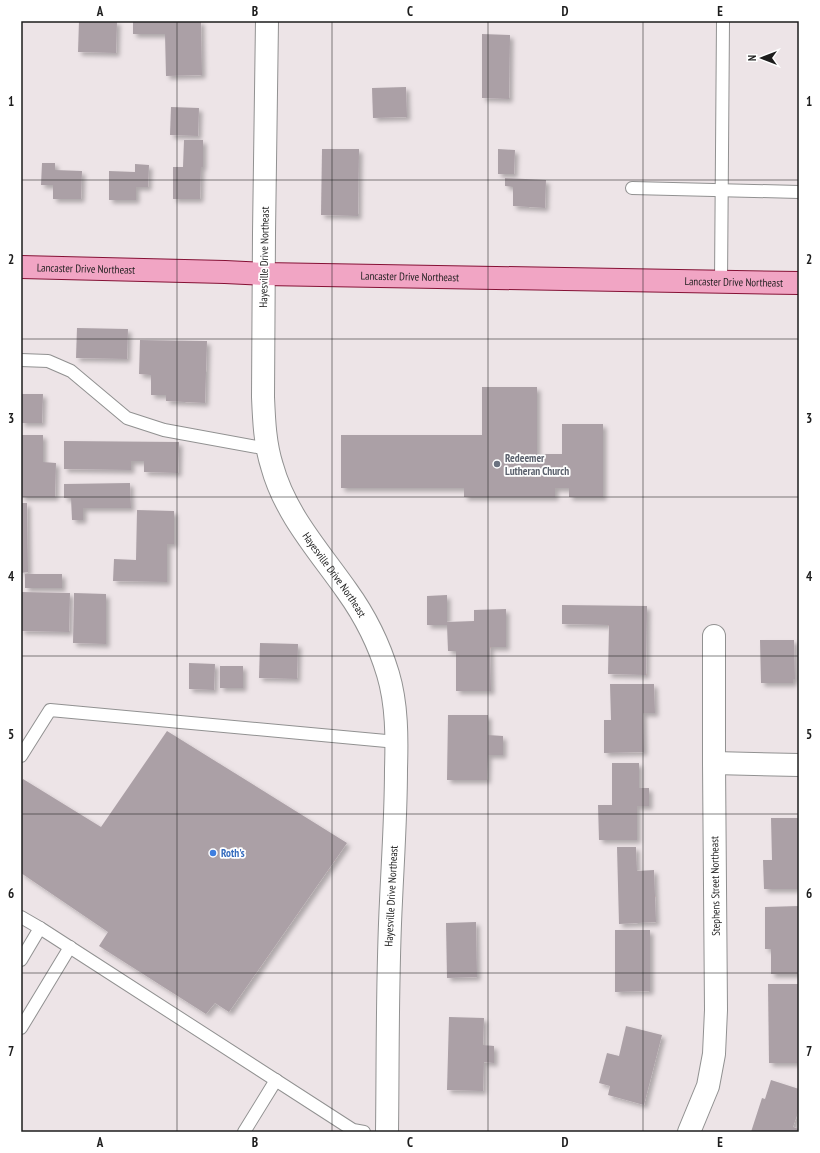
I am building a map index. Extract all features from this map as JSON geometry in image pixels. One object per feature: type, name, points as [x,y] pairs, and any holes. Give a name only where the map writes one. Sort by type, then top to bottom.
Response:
[{"type":"main road","name":"Lancaster Drive Northeast","points":[[21,267],[264,274],[799,283]]},
{"type":"street","name":"Hayesville Drive Northeast","points":[[268,21],[263,398],[264,424],[268,449],[272,467],[283,496],[300,527],[348,592],[378,645],[388,674],[394,703],[397,742],[396,800],[389,952],[387,1132]]},
{"type":"street","name":"Stephens Street Northeast","points":[[689,1132],[708,1086],[714,1054],[716,1010],[714,636]]},
{"type":"street","points":[[714,763],[799,765]]},
{"type":"lane","points":[[721,282],[723,21]]},
{"type":"lane","points":[[632,188],[799,192]]},
{"type":"lane","points":[[21,360],[48,361],[71,370],[127,418],[164,430],[268,449]]},
{"type":"lane","points":[[21,756],[50,710],[397,742]]},
{"type":"lane","points":[[21,917],[70,947],[353,1130],[364,1132]]},
{"type":"lane","points":[[21,960],[40,928]]},
{"type":"lane","points":[[21,1028],[70,947]]},
{"type":"lane","points":[[244,1132],[276,1080]]},
{"type":"building","points":[[79,21],[117,21],[116,53],[78,52]]},
{"type":"building","points":[[133,21],[201,21],[202,75],[166,76],[165,34],[133,34]]},
{"type":"building","points":[[482,34],[510,35],[509,99],[482,98]]},
{"type":"building","points":[[406,87],[407,117],[373,118],[372,88]]},
{"type":"building","points":[[171,107],[199,108],[198,136],[170,135]]},
{"type":"building","points":[[184,140],[203,140],[203,167],[201,167],[200,199],[173,199],[173,167],[183,167]]},
{"type":"building","points":[[322,149],[359,149],[358,216],[321,215]]},
{"type":"building","points":[[498,149],[515,150],[514,174],[498,174]]},
{"type":"building","points":[[42,163],[55,163],[55,170],[82,171],[81,199],[53,199],[53,185],[41,185]]},
{"type":"building","points":[[135,164],[149,165],[148,187],[136,187],[136,200],[109,200],[109,171],[135,172]]},
{"type":"building","points":[[505,178],[546,180],[545,208],[513,206],[513,187],[505,186]]},
{"type":"building","points":[[77,328],[128,329],[127,359],[76,358]]},
{"type":"building","points":[[140,340],[207,341],[205,403],[166,401],[166,395],[151,395],[151,375],[139,374]]},
{"type":"building","points":[[482,387],[537,387],[537,454],[562,454],[562,424],[603,424],[603,497],[569,497],[569,488],[555,488],[555,497],[464,497],[464,488],[341,488],[341,435],[482,435]]},
{"type":"building","points":[[21,394],[43,394],[42,423],[21,423]]},
{"type":"building","points":[[21,435],[43,435],[43,462],[56,463],[55,497],[21,497]]},
{"type":"building","points":[[64,441],[179,442],[178,473],[144,472],[144,461],[131,461],[131,470],[64,469]]},
{"type":"building","points":[[130,483],[131,508],[83,508],[83,520],[72,520],[71,498],[64,498],[64,484]]},
{"type":"building","points":[[21,503],[27,503],[28,572],[21,573]]},
{"type":"building","points":[[137,510],[174,511],[174,544],[167,544],[167,582],[113,581],[114,559],[136,560]]},
{"type":"building","points":[[25,574],[62,574],[62,588],[25,588]]},
{"type":"building","points":[[21,592],[70,593],[69,632],[21,631]]},
{"type":"building","points":[[74,593],[106,594],[106,644],[73,643]]},
{"type":"building","points":[[447,595],[447,622],[474,621],[474,610],[506,609],[506,647],[490,647],[491,691],[456,691],[456,651],[448,651],[447,625],[427,625],[427,596]]},
{"type":"building","points":[[562,605],[647,606],[646,675],[608,674],[609,625],[562,624]]},
{"type":"building","points":[[760,640],[794,640],[795,679],[793,679],[793,683],[761,683]]},
{"type":"building","points":[[260,643],[298,644],[297,679],[259,678]]},
{"type":"building","points":[[189,663],[215,664],[214,690],[189,689]]},
{"type":"building","points":[[220,666],[243,666],[243,688],[220,688]]},
{"type":"building","points":[[610,684],[654,684],[655,713],[643,713],[644,752],[604,753],[604,720],[611,720]]},
{"type":"building","points":[[448,715],[488,715],[488,735],[503,736],[503,755],[488,755],[487,780],[447,780]]},
{"type":"building","points":[[167,731],[347,843],[229,1012],[215,1003],[206,1014],[99,946],[108,932],[21,873],[21,782],[23,779],[101,827]]},
{"type":"building","points":[[612,763],[639,763],[639,788],[649,788],[649,806],[637,806],[637,840],[599,840],[598,805],[612,805]]},
{"type":"building","points":[[771,818],[799,818],[799,889],[764,889],[763,860],[772,860]]},
{"type":"building","points":[[617,847],[636,847],[637,871],[654,870],[656,922],[619,924]]},
{"type":"building","points":[[799,906],[799,974],[771,974],[771,949],[765,949],[765,907]]},
{"type":"building","points":[[476,922],[477,977],[447,978],[446,923]]},
{"type":"building","points":[[615,930],[650,930],[650,991],[615,992]]},
{"type":"building","points":[[768,984],[799,984],[799,1063],[769,1063]]},
{"type":"building","points":[[449,1017],[484,1018],[483,1045],[494,1046],[494,1063],[484,1062],[483,1091],[447,1090]]},
{"type":"building","points":[[626,1026],[662,1035],[644,1105],[608,1095],[610,1086],[599,1083],[607,1053],[619,1056]]},
{"type":"building","points":[[771,1080],[799,1089],[799,1110],[793,1127],[799,1129],[799,1132],[751,1132],[762,1098],[765,1099]]},
{"type":"place","name":"Redeemer Lutheran Church","points":[[497,464]]},
{"type":"place","name":"Roth's","points":[[213,853]]}]
